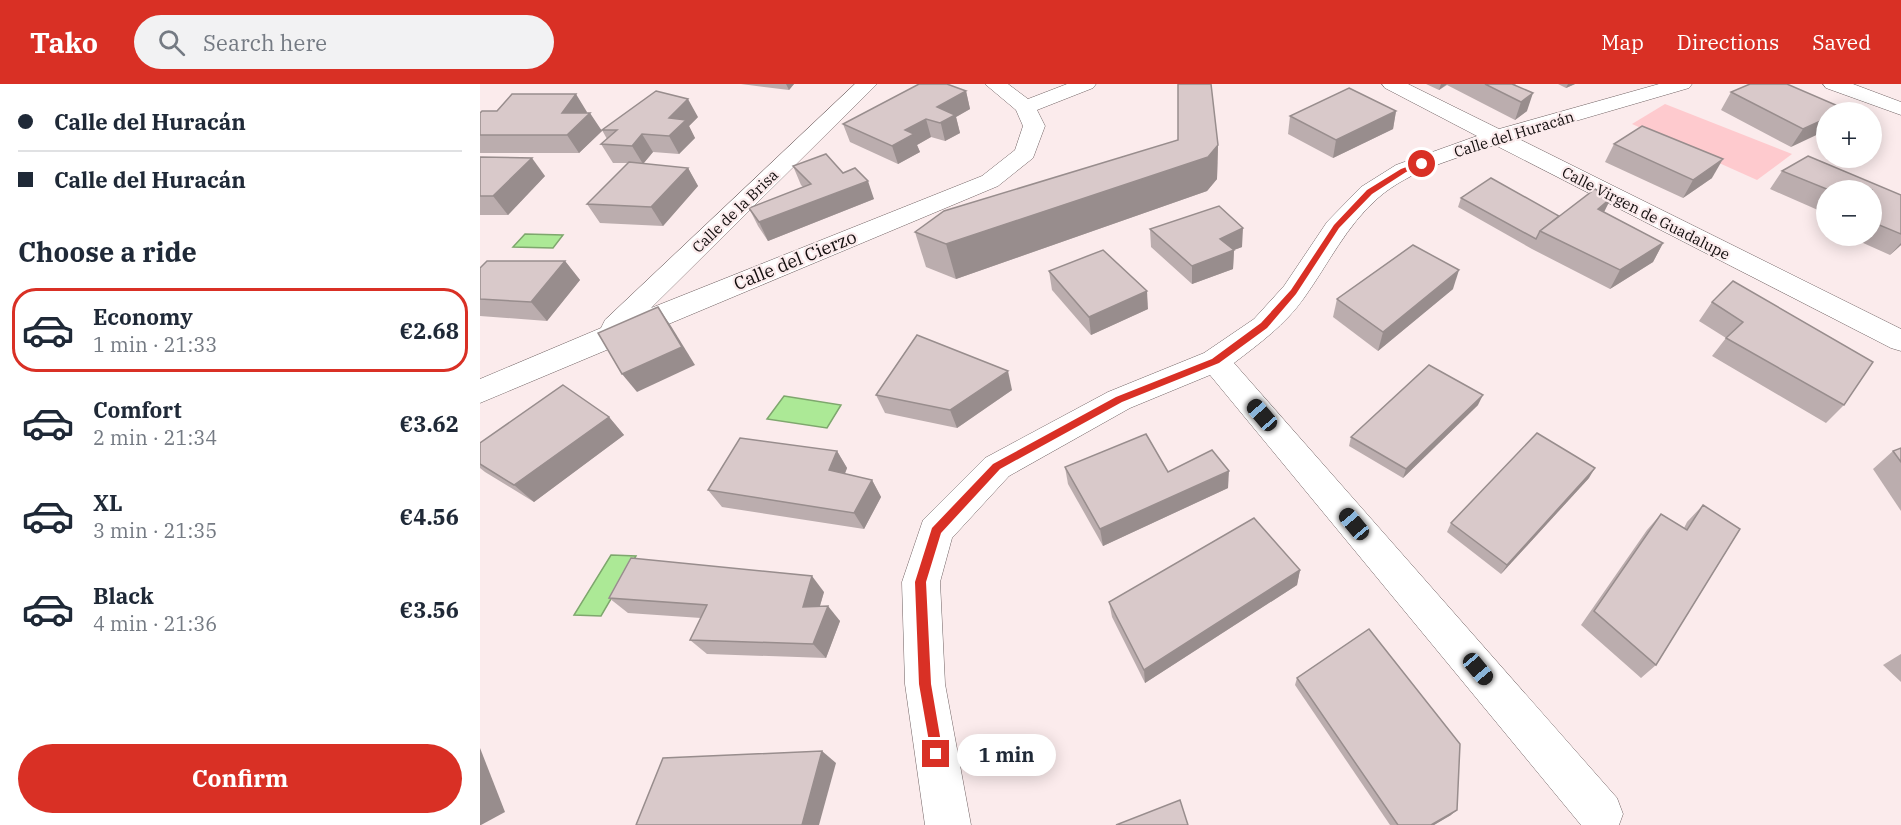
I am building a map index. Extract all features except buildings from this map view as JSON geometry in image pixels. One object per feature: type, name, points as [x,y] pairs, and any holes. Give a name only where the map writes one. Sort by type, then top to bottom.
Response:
[{"type":"street","name":"Calle de la Brisa","points":[[603,339],[867,84]]},
{"type":"street","points":[[995,84],[1025,107],[1086,84]]},
{"type":"street","name":"Calle Virgen de Guadalupe","points":[[1392,84],[1901,341]]},
{"type":"street","name":"Calle del Huracán","points":[[948,825],[925,684],[921,582],[936,531],[997,467],[1119,400],[1215,361],[1264,326],[1294,292],[1336,227],[1370,192],[1404,170],[1495,137],[1678,84]]},
{"type":"street","points":[[1833,84],[1901,109]]},
{"type":"street","name":"Calle del Cierzo","points":[[480,392],[603,339],[990,181],[1025,153],[1034,126],[1025,107]]},
{"type":"street","points":[[1215,361],[1601,814]]},
{"type":"shaded area","points":[[1665,104],[1792,154],[1757,180],[1632,124]]},
{"type":"shaded area","points":[[525,234],[563,235],[553,248],[513,247]]},
{"type":"shaded area","points":[[784,396],[841,405],[827,428],[767,419]]},
{"type":"shaded area","points":[[611,555],[636,556],[601,616],[574,615]]},
{"type":"route","points":[[936,754],[925,684],[921,582],[936,531],[997,467],[1119,400],[1215,361],[1264,326],[1294,292],[1336,227],[1370,192],[1404,170],[1422,164]]}]
